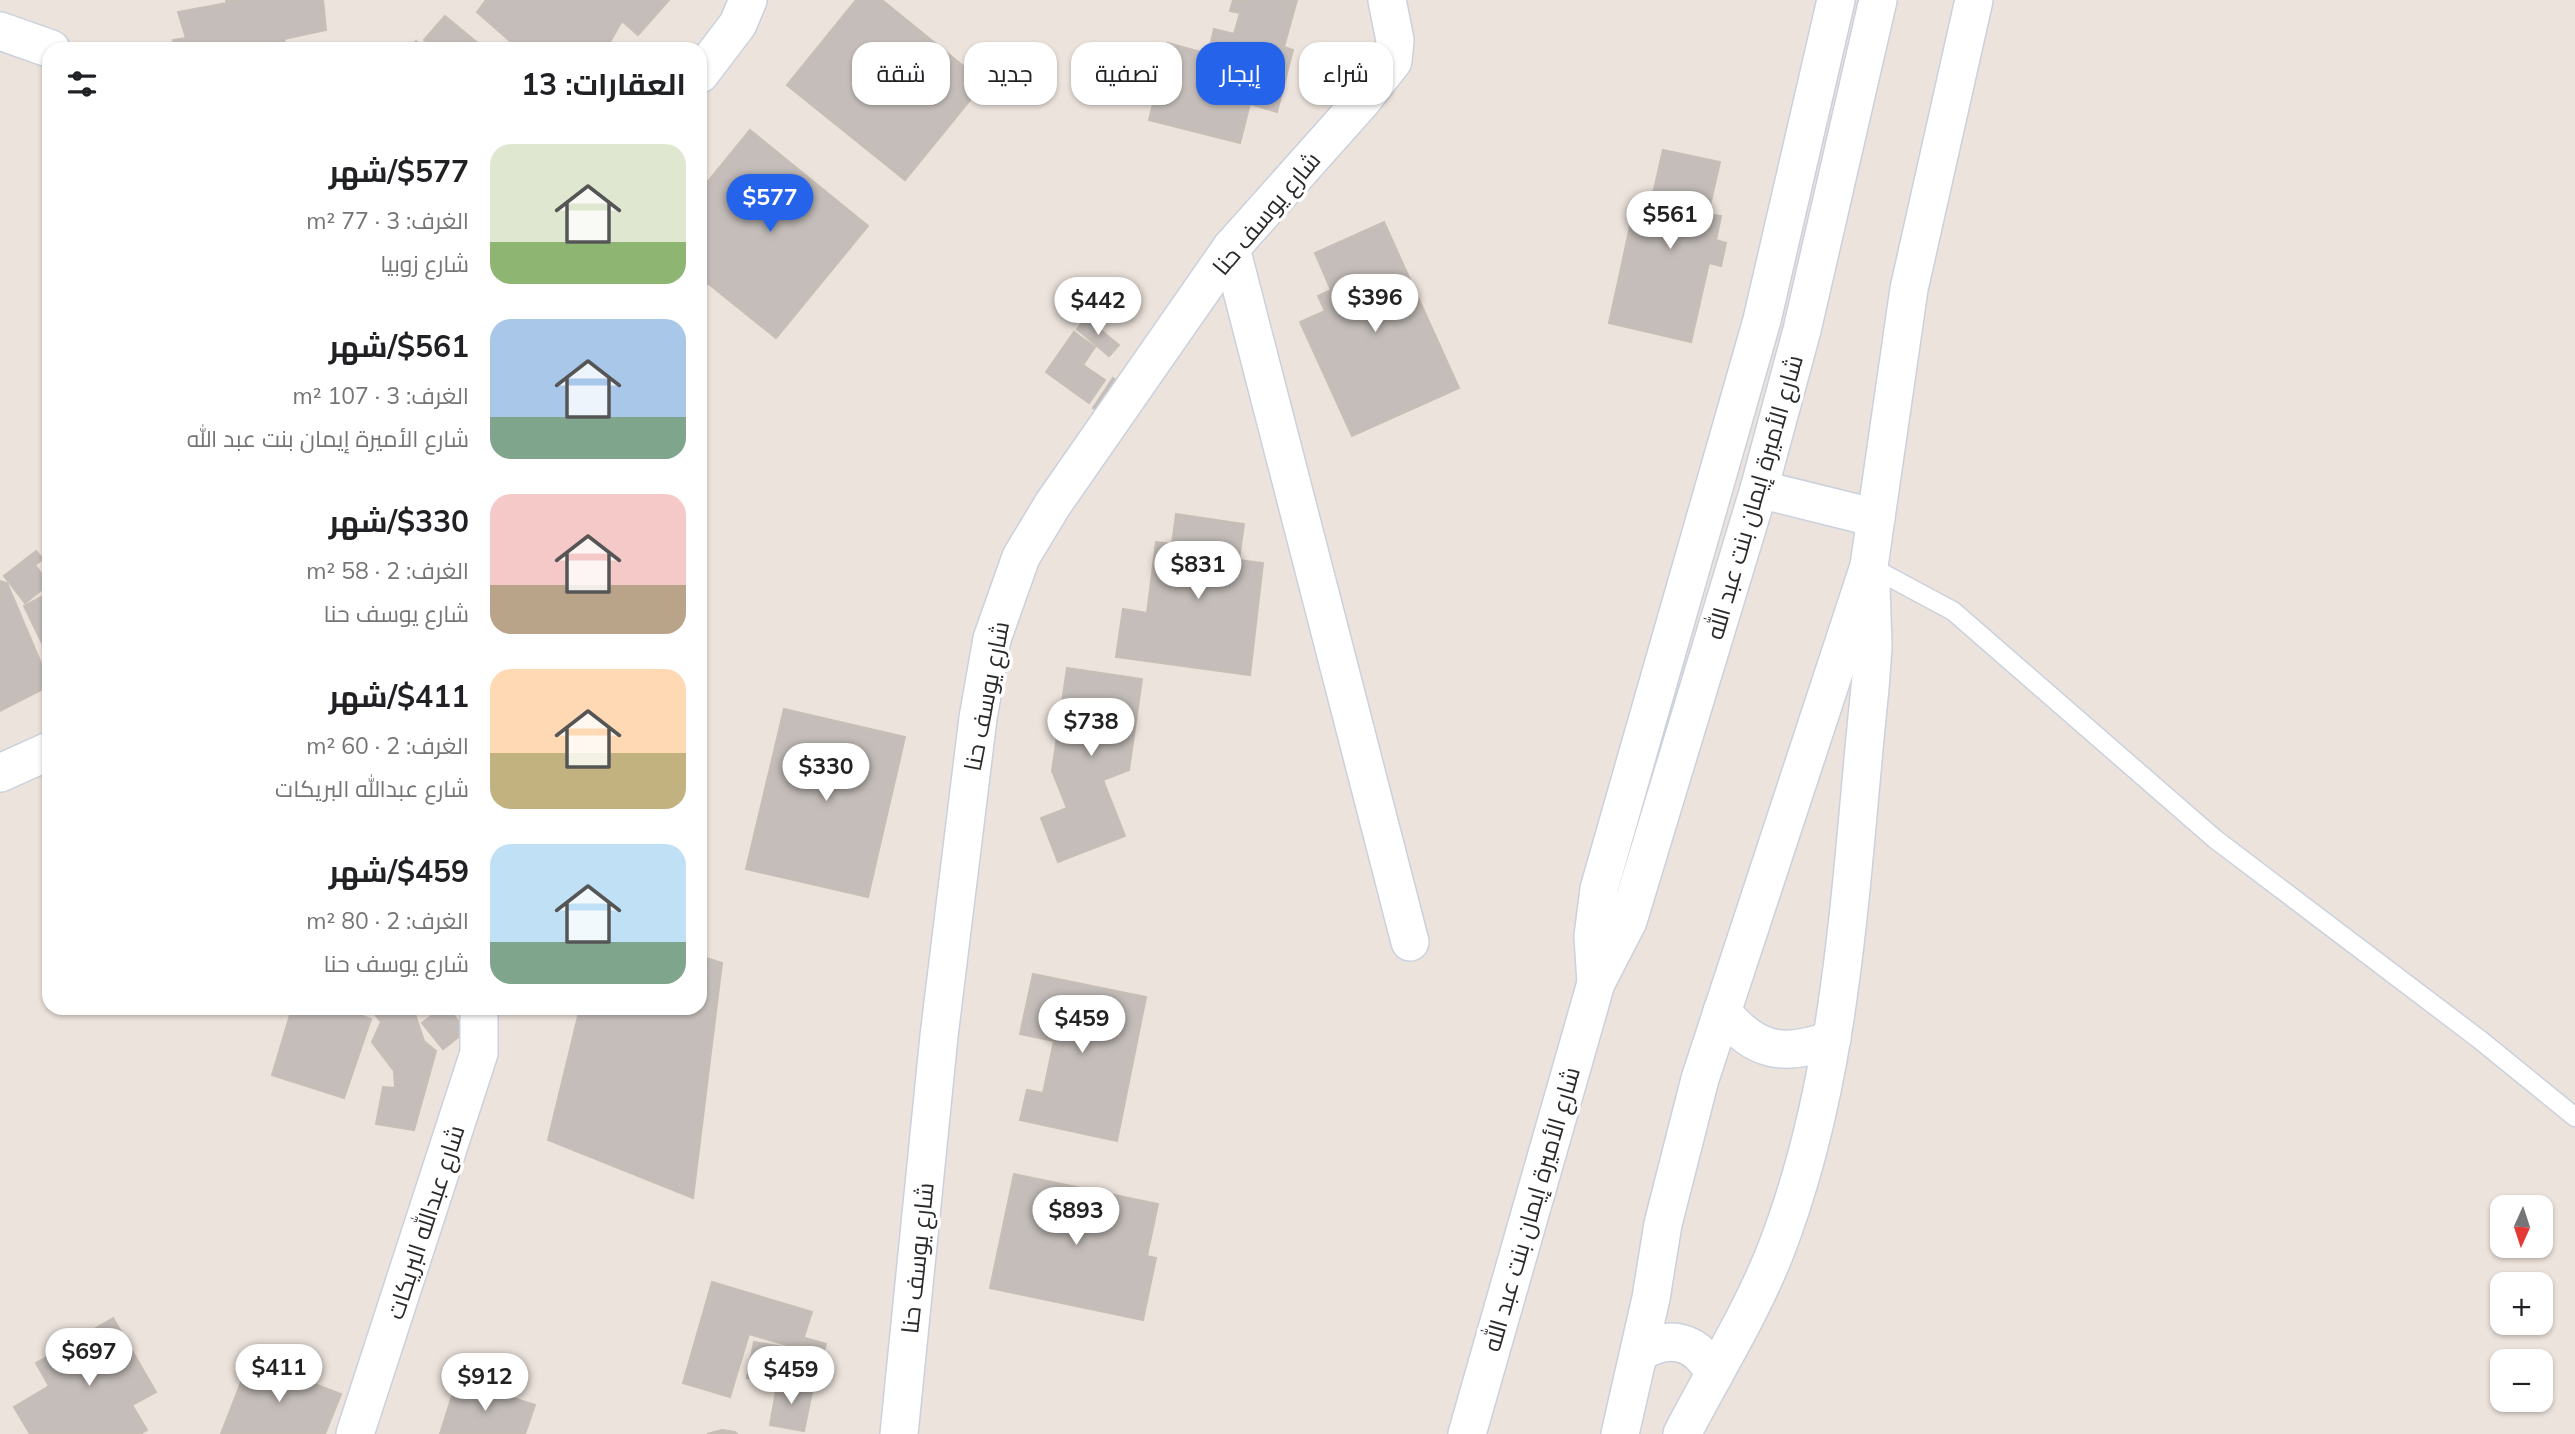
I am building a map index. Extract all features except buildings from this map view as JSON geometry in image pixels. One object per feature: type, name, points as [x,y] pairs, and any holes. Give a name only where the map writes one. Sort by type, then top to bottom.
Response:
[{"type":"street","points":[[707,65],[738,24],[748,0]]},
{"type":"street","name":"شارع يوسف حنا","points":[[899,1434],[941,1023],[978,718],[992,639],[1021,557],[1053,504],[1231,248],[1361,102],[1393,61],[1395,40],[1387,0]]},
{"type":"street","name":"شارع الأميرة إيمان بنت عبد الله","points":[[1596,983],[1593,936],[1599,889],[1762,320],[1836,0]]},
{"type":"street","name":"شارع الأميرة إيمان بنت عبد الله","points":[[1467,1434],[1596,983],[1628,920],[1759,489],[1808,304],[1878,0]]},
{"type":"street","points":[[1620,1434],[1680,1150],[1722,1011],[1868,566],[1909,289],[1974,0]]},
{"type":"street","points":[[1,38],[42,47]]},
{"type":"street","points":[[1231,248],[1410,942]]},
{"type":"street","points":[[1759,489],[1876,518]]},
{"type":"street","points":[[1682,1434],[1774,1256],[1805,1161],[1832,1039],[1872,661],[1873,607],[1868,566]]},
{"type":"street","points":[[0,774],[42,754]]},
{"type":"street","points":[[1722,1011],[1738,1031],[1759,1044],[1784,1051],[1809,1048],[1832,1039]]},
{"type":"street","name":"شارع عبدالله البريكات","points":[[355,1434],[479,1053],[479,1015]]},
{"type":"street","points":[[1639,1353],[1660,1343],[1683,1342],[1702,1355],[1714,1375]]},
{"type":"lane","points":[[1868,566],[1952,611],[2215,839],[2479,1039],[2575,1117]]}]
